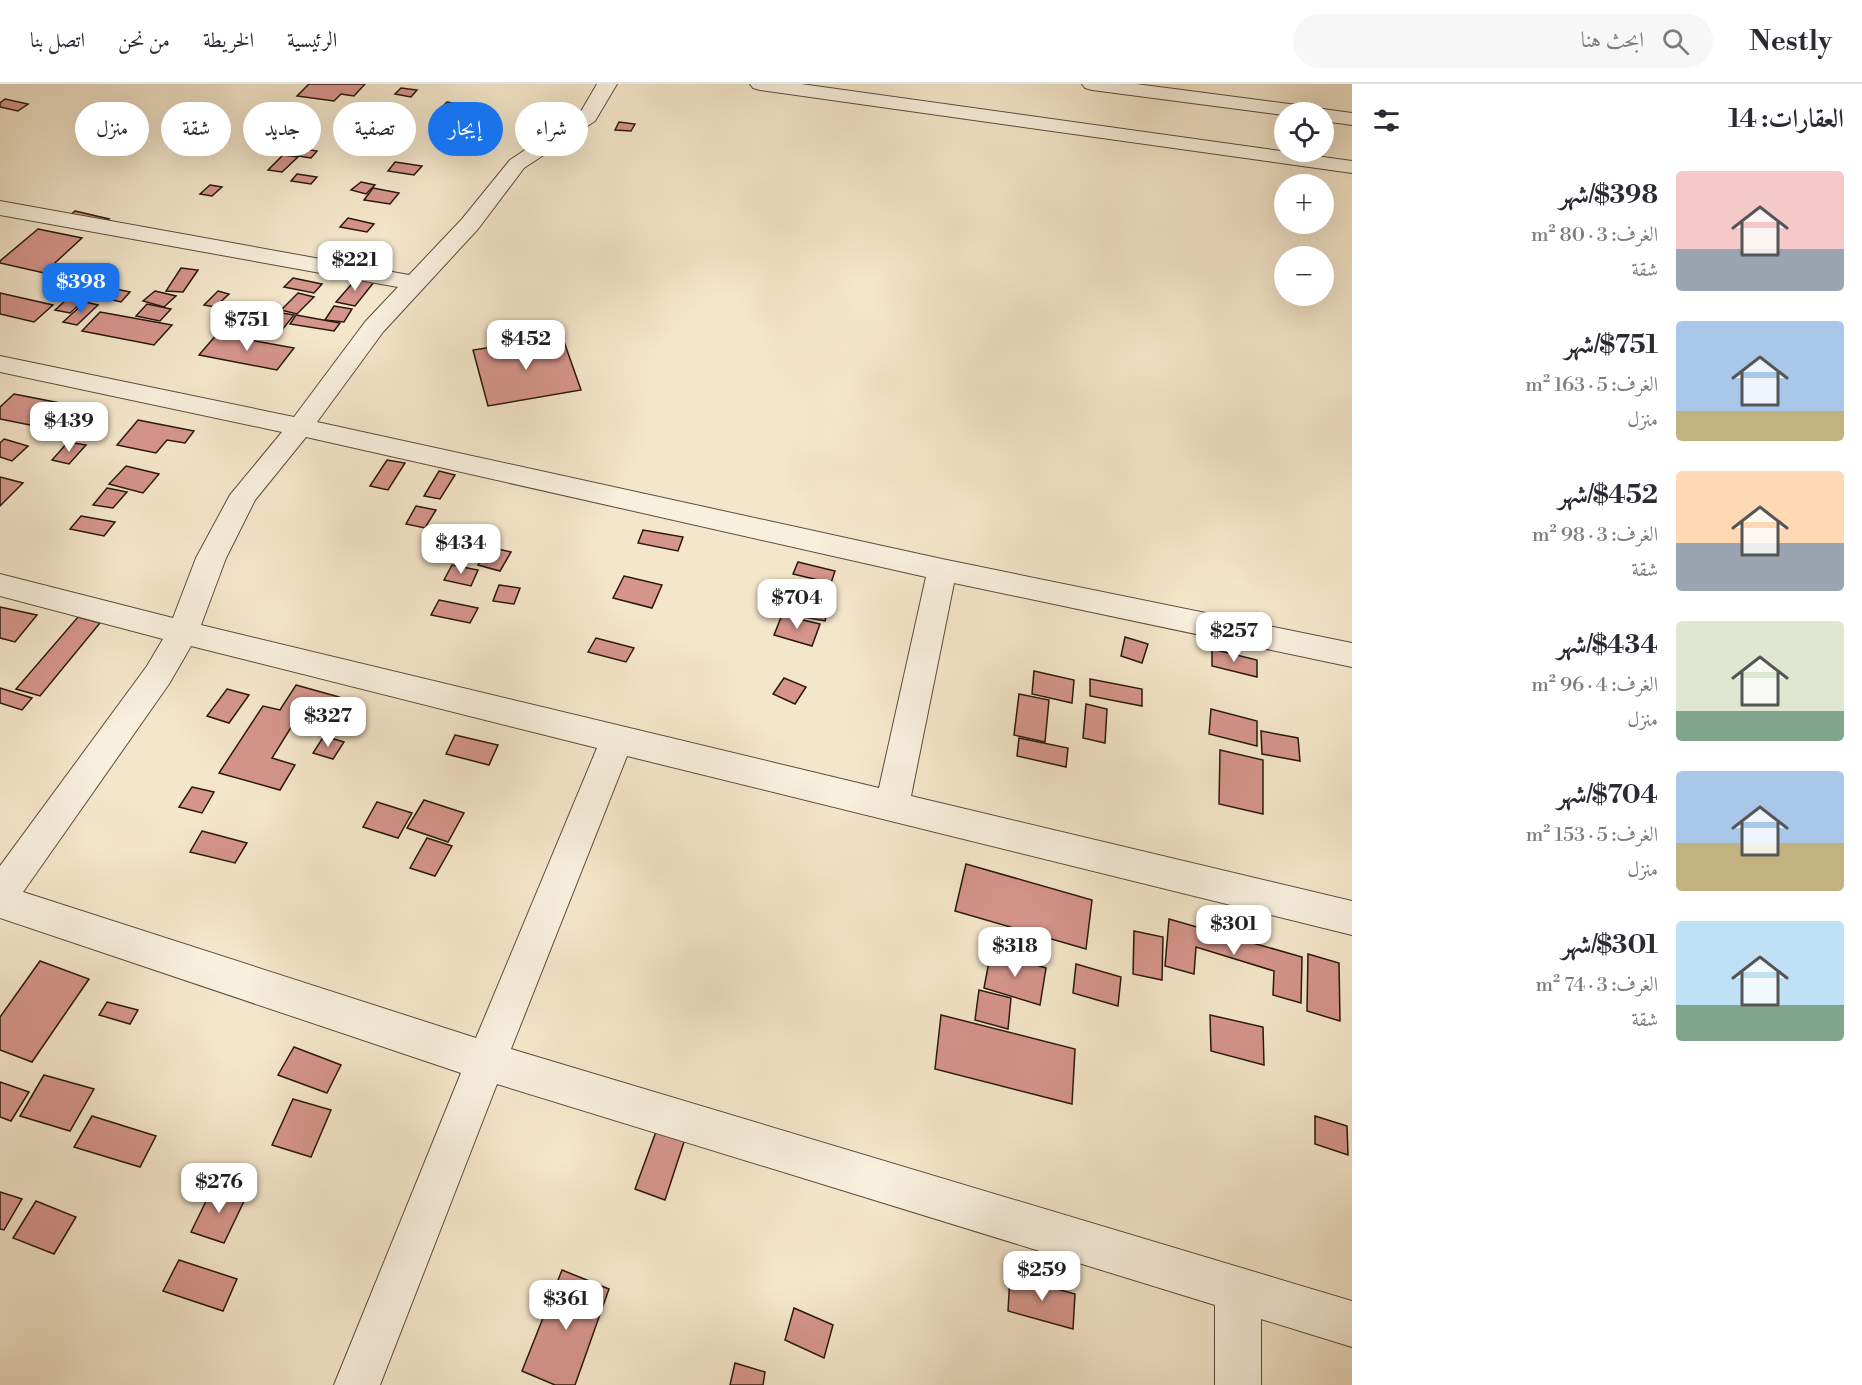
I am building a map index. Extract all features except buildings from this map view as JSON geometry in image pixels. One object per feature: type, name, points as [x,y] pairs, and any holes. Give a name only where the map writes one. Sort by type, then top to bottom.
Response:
[{"type":"street","points":[[0,895],[158,675],[183,632],[212,558],[244,495],[300,427],[374,327],[470,224],[517,164],[588,117],[607,84]]},
{"type":"street","points":[[760,84],[1352,167]]},
{"type":"street","points":[[1092,84],[1164,89],[1274,107]]},
{"type":"street","points":[[1164,89],[1196,145]]},
{"type":"street","points":[[1334,117],[1352,119]]},
{"type":"street","points":[[0,208],[413,283]]},
{"type":"street","points":[[0,364],[300,427],[942,570],[1352,655]]},
{"type":"street","points":[[892,805],[942,570]]},
{"type":"street","points":[[0,585],[617,740],[1352,918]]},
{"type":"street","points":[[357,1385],[617,740]]},
{"type":"street","points":[[0,901],[486,1061],[1352,1324]]},
{"type":"street","points":[[1238,1291],[1238,1385]]}]
